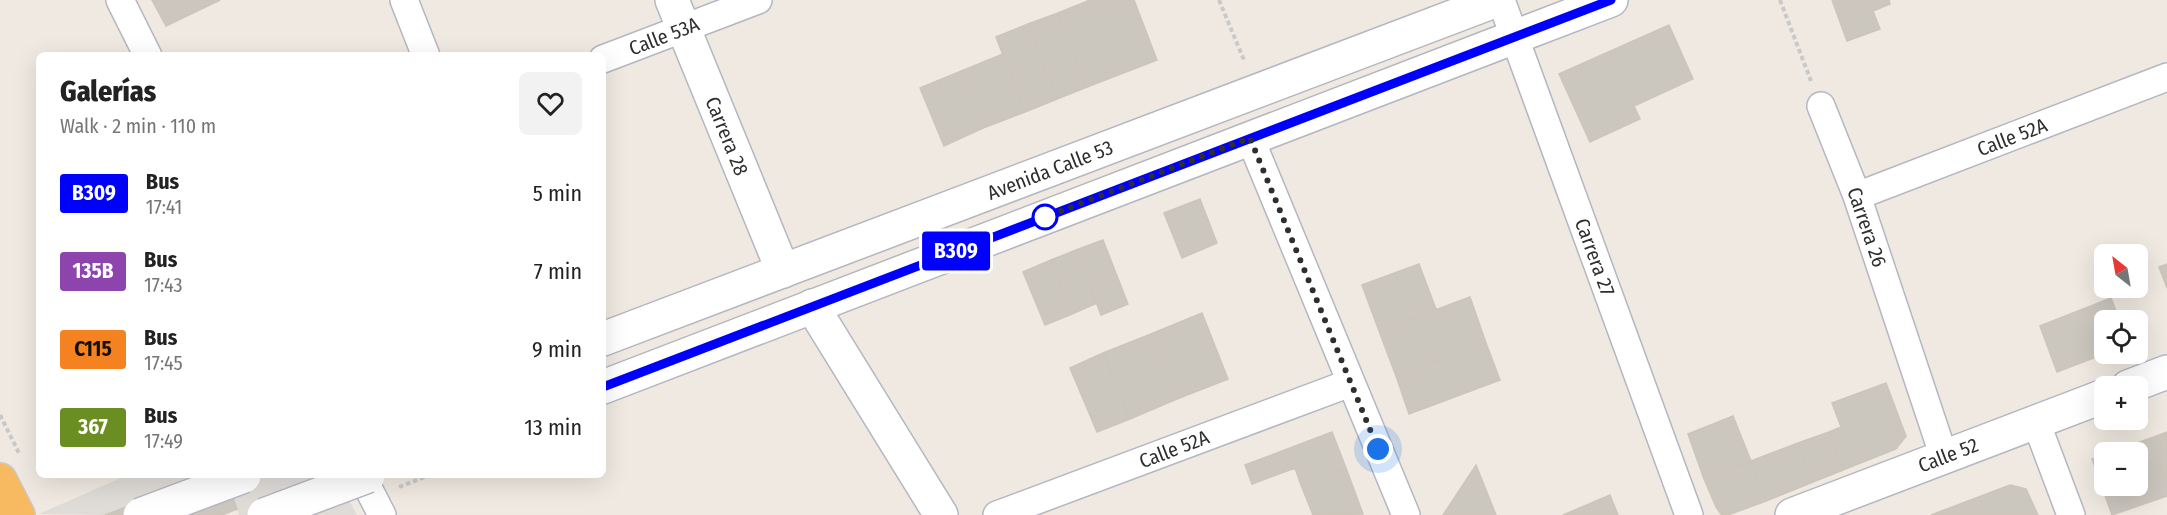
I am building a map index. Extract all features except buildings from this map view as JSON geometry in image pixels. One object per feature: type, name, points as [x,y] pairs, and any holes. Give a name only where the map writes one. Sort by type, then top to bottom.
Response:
[{"type":"highway","points":[[0,480],[18,515]]},
{"type":"main road","name":"Avenida Calle 53","points":[[606,338],[1497,0]]},
{"type":"main road","points":[[606,385],[1611,0]]},
{"type":"main road","name":"Carrera 28","points":[[678,14],[783,271]]},
{"type":"main road","points":[[812,306],[941,515]]},
{"type":"main road","points":[[2148,379],[2167,372]]},
{"type":"main road","name":"Calle 52","points":[[1792,515],[2094,400]]},
{"type":"main road","points":[[140,515],[239,478]]},
{"type":"main road","points":[[264,515],[364,478]]},
{"type":"street","points":[[120,0],[146,52]]},
{"type":"street","points":[[404,0],[424,52]]},
{"type":"street","name":"Calle 53A","points":[[606,57],[678,14],[758,0]]},
{"type":"street","name":"Carrera 27","points":[[1501,0],[1689,515]]},
{"type":"street","name":"Calle 52A","points":[[1857,196],[2167,77]]},
{"type":"street","name":"Carrera 26","points":[[1821,106],[1857,196],[1944,457]]},
{"type":"street","points":[[1250,138],[1406,515]]},
{"type":"street","name":"Calle 52A","points":[[997,515],[1350,383]]},
{"type":"street","points":[[2036,422],[2071,515]]},
{"type":"street","points":[[363,478],[382,515]]},
{"type":"path","points":[[1219,0],[1257,91]]},
{"type":"path","points":[[1780,0],[1821,106]]},
{"type":"shaded area","points":[[120,478],[203,478],[105,515],[39,514]]},
{"type":"shaded area","points":[[226,478],[337,478],[357,515],[239,515]]},
{"type":"bus line","name":"B309","points":[[606,386],[1611,0]]},
{"type":"route","points":[[1045,217],[1043,218],[1250,138],[1378,449]]}]
